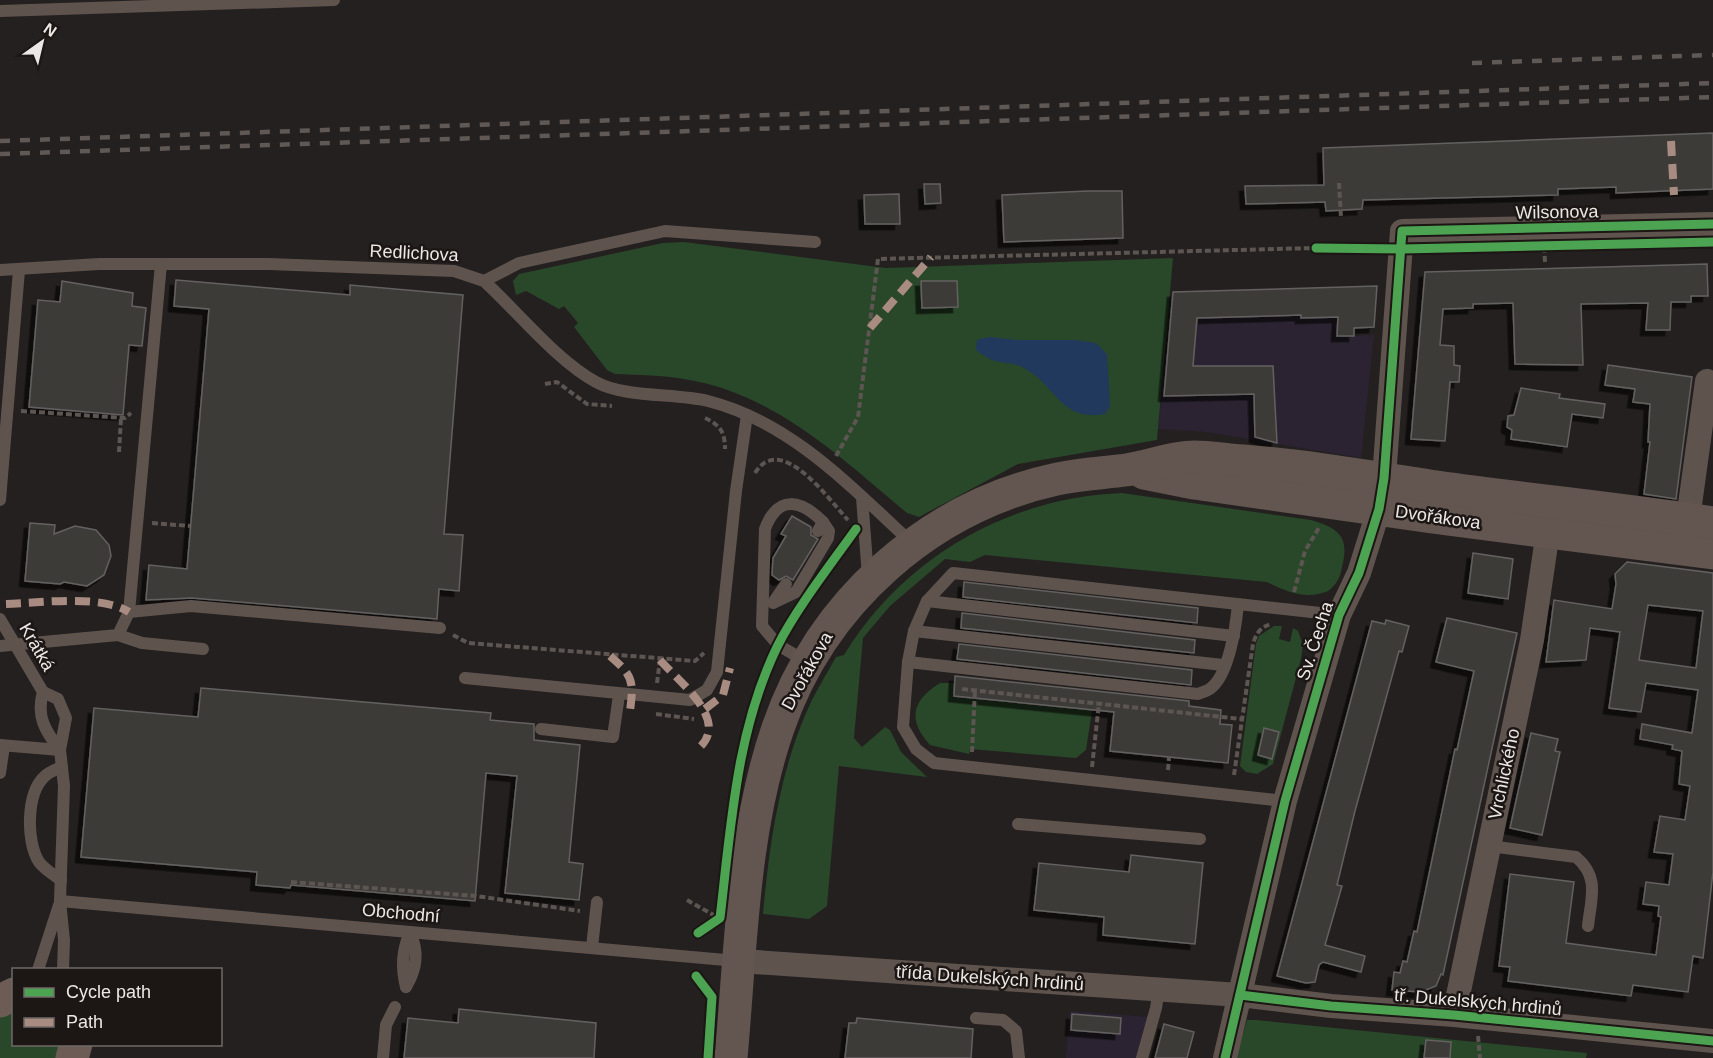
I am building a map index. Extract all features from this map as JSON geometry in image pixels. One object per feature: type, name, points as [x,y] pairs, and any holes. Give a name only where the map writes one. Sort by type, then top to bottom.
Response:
[{"type":"main road","name":"Dvořákova","points":[[731,1058],[752,840],[765,773],[782,717],[808,663],[830,628],[868,583],[912,543],[956,516],[1008,494],[1055,479],[1128,470],[1192,457],[1261,462],[1382,494],[1548,531],[1713,553]]},
{"type":"main road","name":"Dvořákova","points":[[1382,494],[1701,521]]},
{"type":"street","name":"Wilsonova","points":[[1402,231],[1713,224]]},
{"type":"street","name":"Sv. Čecha","points":[[1225,1058],[1285,801],[1339,615],[1359,573],[1382,494],[1402,231]]},
{"type":"street","points":[[1701,521],[1707,381]]},
{"type":"street","name":"Vrchlického","points":[[1454,1015],[1532,640],[1548,531]]},
{"type":"street","name":"třída Dukelských hrdinů","points":[[740,961],[1240,995]]},
{"type":"street","name":"tř. Dukelských hrdinů","points":[[1240,995],[1331,1006],[1454,1015],[1713,1041]]},
{"type":"lane","points":[[0,11],[334,0]]},
{"type":"lane","points":[[484,281],[519,263],[665,231],[815,242]]},
{"type":"lane","points":[[118,635],[129,612],[161,264]]},
{"type":"lane","name":"Redlichova","points":[[0,270],[62,265],[269,264],[454,271],[484,281],[570,363],[596,382],[615,388],[707,401],[747,415],[802,447],[912,543]]},
{"type":"lane","points":[[0,500],[3,441],[8,410],[19,270]]},
{"type":"lane","points":[[465,678],[619,695],[690,700],[707,690],[717,672],[736,491],[747,415]]},
{"type":"lane","points":[[862,498],[868,583]]},
{"type":"lane","points":[[762,610],[796,592],[828,538],[829,531],[820,526],[810,509],[796,504],[785,504],[777,508],[769,517],[765,529],[762,610],[762,626],[768,637],[808,663]]},
{"type":"lane","points":[[1285,801],[934,763],[916,749],[903,727],[908,662],[914,631],[927,601],[953,573],[1339,615]]},
{"type":"lane","points":[[775,602],[786,584]]},
{"type":"lane","points":[[927,601],[1234,636]]},
{"type":"lane","points":[[908,662],[1198,694],[1211,688],[1223,665],[1234,636],[1238,604]]},
{"type":"lane","points":[[129,612],[191,606],[440,628]]},
{"type":"lane","name":"Krátká","points":[[0,619],[43,692]]},
{"type":"lane","points":[[914,631],[1223,665]]},
{"type":"lane","points":[[0,646],[118,635],[142,643],[203,649]]},
{"type":"lane","points":[[60,750],[46,732],[43,723],[39,707],[43,692],[58,699],[66,718],[60,750],[64,786],[60,901],[64,940],[63,968]]},
{"type":"lane","points":[[541,729],[614,737],[619,695]]},
{"type":"lane","points":[[0,773],[2,746],[60,750]]},
{"type":"lane","points":[[61,880],[40,863],[32,847],[30,830],[34,796],[40,783],[45,776],[62,767]]},
{"type":"lane","points":[[1018,824],[1200,839]]},
{"type":"lane","points":[[1489,846],[1576,857],[1587,866],[1593,883],[1588,926]]},
{"type":"lane","points":[[38,968],[60,901]]},
{"type":"lane","name":"Obchodní","points":[[60,901],[740,961]]},
{"type":"lane","points":[[592,947],[597,902]]},
{"type":"lane","points":[[1142,1058],[1156,1008],[1158,989]]},
{"type":"lane","points":[[382,1058],[386,1024],[395,1007]]},
{"type":"lane","points":[[976,1018],[1003,1020],[1016,1031],[1019,1058]]},
{"type":"path","points":[[1339,183],[1341,218]]},
{"type":"path","points":[[1532,247],[1555,246]]},
{"type":"path","points":[[836,457],[858,417],[878,259],[1327,248]]},
{"type":"path","points":[[8,410],[67,412],[125,418],[136,408],[148,410]]},
{"type":"path","points":[[699,415],[717,424],[723,433],[724,457]]},
{"type":"path","points":[[119,452],[121,418]]},
{"type":"path","points":[[751,480],[756,469],[771,461],[783,460],[795,465],[856,529]]},
{"type":"path","points":[[138,522],[190,526]]},
{"type":"path","points":[[1294,592],[1305,551],[1321,524]]},
{"type":"path","points":[[1234,775],[1256,634],[1264,626],[1275,622]]},
{"type":"path","points":[[440,628],[468,643],[660,660],[695,662],[704,653],[707,644]]},
{"type":"path","points":[[658,677],[660,660]]},
{"type":"path","points":[[962,689],[1241,719]]},
{"type":"path","points":[[972,752],[975,690]]},
{"type":"path","points":[[1172,719],[1173,712]]},
{"type":"path","points":[[654,714],[694,719]]},
{"type":"path","points":[[1168,770],[1169,757]]},
{"type":"path","points":[[291,882],[476,896],[580,911]]},
{"type":"path","points":[[687,900],[716,921],[722,907]]},
{"type":"path","points":[[1478,1032],[1480,1058]]},
{"type":"shaded area","points":[[1336,287],[1338,336],[1374,335],[1361,458],[1207,432],[1158,429],[1173,292]]},
{"type":"shaded area","points":[[1070,1011],[1149,1017],[1137,1058],[1066,1058]]},
{"type":"green space","points":[[684,242],[886,268],[1173,258],[1157,440],[1018,464],[919,517],[907,513],[831,450],[776,413],[717,386],[676,378],[615,374],[607,370],[574,327],[578,323],[564,306],[559,309],[526,291],[516,295],[513,281],[519,274],[663,243]]},
{"type":"green space","points":[[1122,493],[1311,520],[1329,526],[1340,535],[1343,541],[1344,557],[1339,578],[1328,591],[1304,595],[1289,592],[1267,582],[985,555],[970,562],[945,559],[890,606],[863,638],[854,738],[862,747],[885,727],[890,730],[901,752],[927,777],[839,766],[827,906],[809,919],[763,914],[772,837],[789,761],[809,706],[836,657],[844,655],[868,620],[896,589],[928,562],[963,539],[1000,520],[1039,506],[1080,497]]},
{"type":"green space","points":[[1274,626],[1282,626],[1279,639],[1290,642],[1293,628],[1298,631],[1303,645],[1273,764],[1257,774],[1246,772],[1240,766],[1256,644],[1259,636]]},
{"type":"green space","points":[[940,683],[955,683],[954,697],[1092,711],[1086,750],[1076,758],[970,749],[969,754],[930,745],[918,727],[916,711],[923,696]]},
{"type":"green space","points":[[12,1007],[12,1046],[63,1046],[58,1058],[0,1058],[0,1017]]},
{"type":"green space","points":[[1247,1020],[1587,1053],[1586,1058],[1236,1058]]},
{"type":"water","points":[[989,337],[1017,340],[1075,340],[1096,343],[1107,354],[1110,406],[1105,414],[1078,413],[1024,368],[992,360],[976,350],[977,340]]},
{"type":"building","points":[[1713,133],[1713,189],[1616,193],[1616,187],[1558,189],[1558,195],[1363,200],[1362,209],[1326,211],[1325,202],[1246,204],[1245,186],[1324,185],[1323,148]]},
{"type":"building","points":[[924,184],[940,184],[941,203],[925,204]]},
{"type":"building","points":[[1122,191],[1123,238],[1004,242],[1002,195]]},
{"type":"building","points":[[899,194],[900,224],[865,224],[864,195]]},
{"type":"building","points":[[1707,264],[1708,296],[1691,296],[1691,302],[1671,302],[1670,330],[1646,330],[1648,303],[1581,304],[1583,365],[1515,364],[1513,303],[1473,304],[1473,308],[1443,309],[1440,345],[1454,346],[1454,365],[1460,366],[1459,382],[1450,382],[1445,441],[1411,439],[1425,272]]},
{"type":"building","points":[[176,280],[350,295],[350,285],[463,295],[444,534],[463,535],[459,591],[439,589],[437,619],[192,598],[146,600],[149,565],[187,569],[209,309],[174,306]]},
{"type":"building","points":[[62,281],[133,293],[132,306],[146,308],[142,346],[129,345],[123,415],[29,407],[38,300],[60,302]]},
{"type":"building","points":[[921,281],[957,281],[958,307],[922,308]]},
{"type":"building","points":[[1377,286],[1374,327],[1354,328],[1354,336],[1337,336],[1338,317],[1301,318],[1301,315],[1197,318],[1193,366],[1273,366],[1277,443],[1255,437],[1254,394],[1164,396],[1173,292]]},
{"type":"building","points":[[1608,365],[1692,377],[1676,499],[1644,494],[1650,442],[1648,442],[1650,404],[1633,402],[1635,389],[1605,385]]},
{"type":"building","points":[[1521,388],[1560,394],[1559,398],[1605,404],[1603,418],[1572,414],[1567,447],[1511,439],[1512,430],[1507,427],[1508,416],[1514,415]]},
{"type":"building","points":[[792,516],[811,527],[811,535],[818,539],[793,580],[786,576],[779,580],[772,575],[773,558],[786,536],[781,534]]},
{"type":"building","points":[[30,523],[55,525],[54,534],[75,526],[96,530],[109,545],[111,556],[104,575],[87,586],[64,582],[60,584],[25,581]]},
{"type":"building","points":[[1473,553],[1513,559],[1508,599],[1468,593]]},
{"type":"building","points":[[1627,562],[1713,573],[1713,872],[1703,958],[1693,956],[1688,992],[1633,985],[1631,996],[1508,981],[1510,967],[1499,966],[1510,874],[1574,882],[1566,943],[1656,955],[1661,917],[1658,916],[1659,906],[1643,904],[1646,882],[1669,885],[1673,854],[1654,852],[1660,816],[1685,820],[1690,786],[1679,784],[1682,751],[1672,749],[1673,745],[1640,739],[1642,724],[1692,733],[1698,690],[1646,683],[1641,712],[1609,708],[1620,632],[1590,628],[1586,660],[1546,662],[1554,600],[1612,609],[1616,584],[1615,574]],"holes":[[[1648,605],[1703,611],[1696,668],[1639,660]]]},
{"type":"building","points":[[964,582],[1198,608],[1197,623],[963,597]]},
{"type":"building","points":[[962,613],[1195,640],[1194,653],[961,628]]},
{"type":"building","points":[[1447,618],[1517,633],[1443,975],[1441,974],[1436,986],[1421,992],[1392,990],[1394,972],[1400,973],[1403,961],[1407,962],[1414,931],[1417,932],[1455,749],[1457,750],[1474,671],[1436,662]]},
{"type":"building","points":[[1386,620],[1409,626],[1402,652],[1399,651],[1355,811],[1337,885],[1342,886],[1325,945],[1365,956],[1361,972],[1323,962],[1319,965],[1315,982],[1306,983],[1277,976],[1372,621],[1385,624]]},
{"type":"building","points":[[959,644],[1192,670],[1191,685],[957,659]]},
{"type":"building","points":[[955,676],[1189,701],[1189,706],[1221,710],[1220,724],[1232,725],[1228,763],[1110,751],[1114,712],[954,696]]},
{"type":"building","points":[[201,688],[491,713],[490,720],[534,724],[534,740],[580,745],[569,862],[583,864],[579,900],[505,893],[517,776],[486,773],[475,901],[291,885],[290,888],[256,885],[257,872],[81,857],[94,708],[198,717]]},
{"type":"building","points":[[1264,728],[1279,732],[1272,759],[1258,755]]},
{"type":"building","points":[[1531,733],[1558,739],[1555,751],[1560,752],[1542,835],[1510,828]]},
{"type":"building","points":[[1131,855],[1203,863],[1195,944],[1103,935],[1104,917],[1034,910],[1039,863],[1129,872]]},
{"type":"building","points":[[459,1009],[596,1023],[594,1058],[404,1058],[408,1018],[458,1023]]},
{"type":"building","points":[[1072,1014],[1121,1018],[1120,1034],[1071,1030]]},
{"type":"building","points":[[857,1018],[973,1029],[971,1058],[845,1058],[849,1023],[856,1023]]},
{"type":"building","points":[[1164,1024],[1194,1032],[1187,1058],[1155,1058]]},
{"type":"building","points":[[1426,1040],[1451,1042],[1450,1058],[1424,1058]]},
{"type":"railway","points":[[1472,63],[1713,55]]},
{"type":"railway","points":[[0,141],[1713,83]]},
{"type":"railway","points":[[0,154],[1713,97]]},
{"type":"marked path","points":[[1671,141],[1674,195]]},
{"type":"marked path","points":[[870,328],[931,257]]},
{"type":"marked path","points":[[6,604],[86,601],[117,606],[129,612]]},
{"type":"marked path","points":[[610,656],[630,679],[632,692],[630,711]]},
{"type":"marked path","points":[[660,660],[688,689],[705,712],[709,724],[708,735],[701,746]]},
{"type":"marked path","points":[[705,709],[723,695],[730,668]]},
{"type":"cycle path","points":[[1225,1058],[1285,801],[1339,615],[1359,573],[1379,509],[1384,478],[1402,231],[1713,224]]},
{"type":"cycle path","points":[[1316,248],[1402,249],[1713,242]]},
{"type":"cycle path","points":[[698,933],[720,918],[737,780],[752,712],[763,679],[794,617],[856,529]]},
{"type":"cycle path","points":[[696,976],[712,997],[708,1058]]},
{"type":"cycle path","points":[[1240,995],[1331,1006],[1454,1015],[1713,1041]]}]
